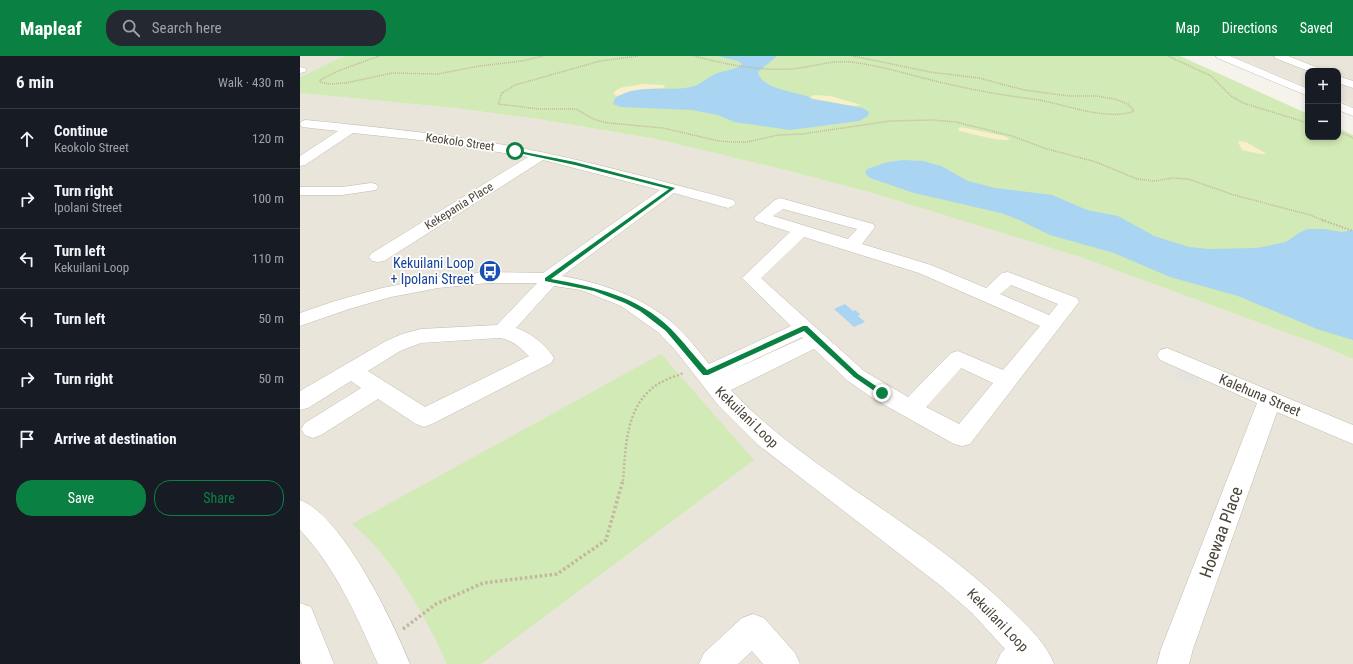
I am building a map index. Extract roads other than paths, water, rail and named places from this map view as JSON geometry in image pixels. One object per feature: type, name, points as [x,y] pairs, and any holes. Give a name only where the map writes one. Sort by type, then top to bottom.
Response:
[{"type":"street","points":[[1221,56],[1305,92]]},
{"type":"street","points":[[1279,56],[1309,68]]},
{"type":"street","points":[[1341,80],[1353,85]]},
{"type":"street","points":[[1341,107],[1353,112]]},
{"type":"street","name":"Keokolo Street","points":[[306,124],[351,128],[466,143],[540,156],[728,203]]},
{"type":"street","points":[[300,162],[351,128]]},
{"type":"street","name":"Kekepania Place","points":[[378,257],[540,156]]},
{"type":"street","points":[[300,190],[342,191],[371,187]]},
{"type":"street","points":[[502,331],[549,280],[672,188]]},
{"type":"street","points":[[852,245],[867,227],[780,203],[762,218],[926,269],[1053,324]]},
{"type":"street","points":[[802,230],[751,278],[856,376],[882,393],[962,437],[1070,302],[1008,277],[988,296]]},
{"type":"street","name":"Kekuilani Loop","points":[[300,320],[364,298],[435,283],[501,277],[549,280],[595,289],[627,302],[642,310],[668,330],[707,376],[755,427],[784,453],[937,564],[968,589],[999,618],[1026,659]]},
{"type":"street","points":[[300,402],[393,346],[415,337],[502,331],[522,338],[544,358],[424,418],[352,371]]},
{"type":"street","points":[[707,376],[811,334]]},
{"type":"street","name":"Kalehuna Street","points":[[1167,355],[1353,436]]},
{"type":"street","points":[[910,409],[958,358],[1007,380]]},
{"type":"street","points":[[313,429],[378,388]]},
{"type":"street","name":"Hoewaa Place","points":[[1173,664],[1177,649],[1270,399]]},
{"type":"street","points":[[300,512],[330,544],[346,566],[360,591],[389,653]]},
{"type":"street","points":[[300,618],[318,664]]},
{"type":"street","points":[[715,664],[753,629],[784,664]]},
{"type":"water","points":[[718,56],[777,56],[758,72],[765,82],[780,89],[812,99],[863,108],[869,112],[868,116],[859,121],[790,130],[734,122],[718,115],[692,110],[621,107],[613,104],[615,98],[624,93],[642,89],[691,87],[699,84],[714,74],[733,69],[741,65],[738,61]]},
{"type":"water","points":[[904,160],[923,161],[941,166],[968,181],[995,188],[1052,195],[1087,210],[1118,216],[1154,236],[1189,247],[1209,249],[1257,248],[1286,242],[1307,229],[1324,229],[1342,232],[1353,230],[1353,340],[1317,329],[1238,296],[1170,277],[1114,253],[1050,235],[1001,213],[914,193],[870,178],[865,173],[867,169],[888,162]]},
{"type":"water","points":[[845,304],[853,311],[855,310],[860,314],[858,316],[865,322],[854,327],[834,309]]},
{"type":"place","name":"Kekuilani Loop + Ipolani Street","points":[[490,271]]}]
